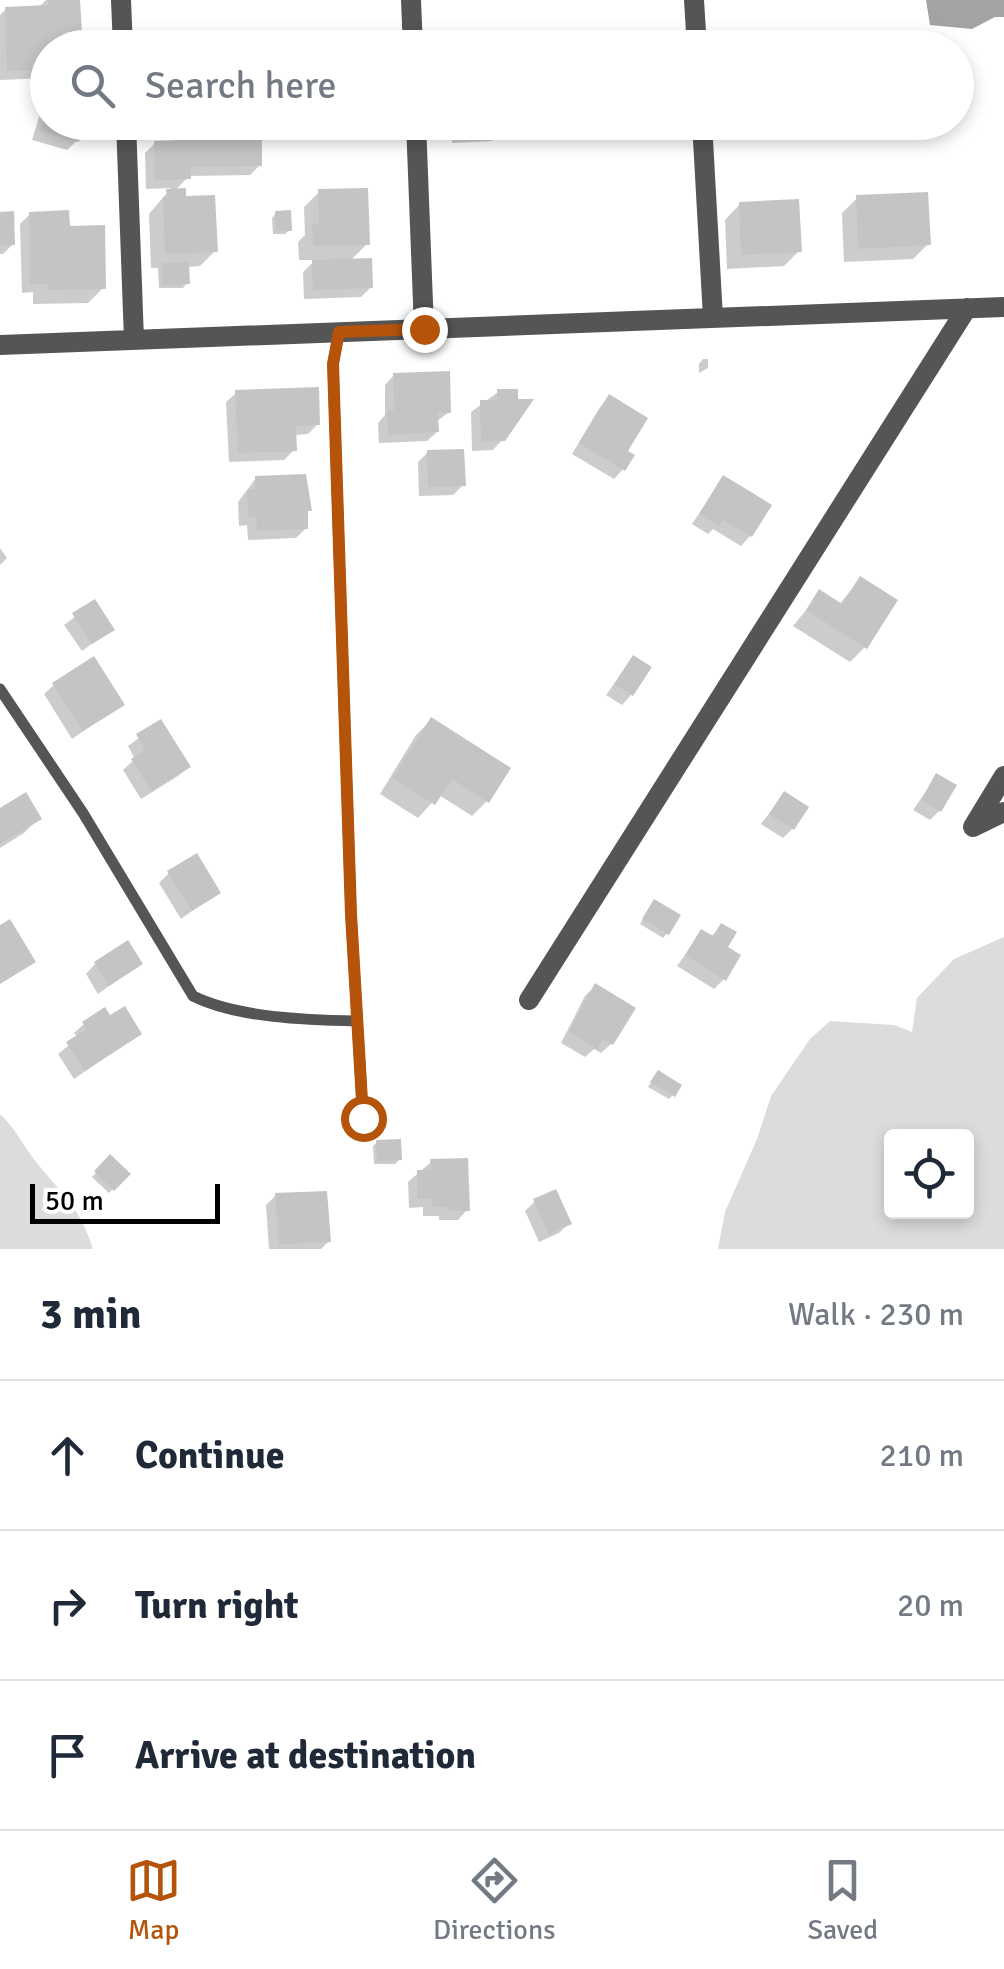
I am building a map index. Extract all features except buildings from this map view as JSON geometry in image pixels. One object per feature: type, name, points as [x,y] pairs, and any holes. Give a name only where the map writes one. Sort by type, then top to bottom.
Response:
[{"type":"street","points":[[121,0],[122,30]]},
{"type":"street","points":[[412,0],[413,30]]},
{"type":"street","points":[[694,0],[696,30]]},
{"type":"street","points":[[127,140],[134,340]]},
{"type":"street","points":[[417,140],[424,329]]},
{"type":"street","points":[[703,140],[713,318]]},
{"type":"street","points":[[0,345],[1004,307]]},
{"type":"street","points":[[529,1000],[967,308]]},
{"type":"street","points":[[1004,776],[973,827],[1004,812]]},
{"type":"lane","points":[[339,332],[333,364],[363,1118]]},
{"type":"lane","points":[[0,689],[83,813],[193,996],[214,1006],[357,1021]]},
{"type":"shaded area","points":[[926,0],[1004,0],[1004,17],[995,17],[972,29],[930,25]]},
{"type":"shaded area","points":[[1004,937],[1004,1249],[718,1249],[725,1212],[771,1096],[810,1039],[830,1021],[894,1025],[912,1032],[917,998],[954,959]]},
{"type":"shaded area","points":[[0,1114],[75,1210],[93,1249],[0,1249]]},
{"type":"route","points":[[363,1118],[351,914],[333,364],[339,332],[424,329]]}]
